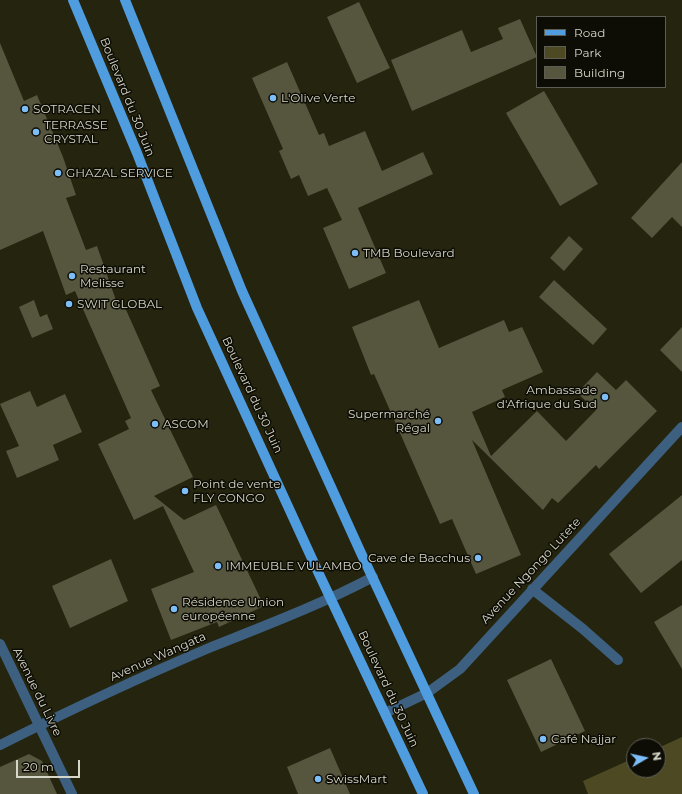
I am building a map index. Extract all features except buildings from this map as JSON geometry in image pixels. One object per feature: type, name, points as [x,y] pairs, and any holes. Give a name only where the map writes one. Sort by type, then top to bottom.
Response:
[{"type":"main road","name":"Boulevard du 30 Juin","points":[[73,0],[137,153],[197,308],[423,794]]},
{"type":"main road","points":[[125,0],[242,291],[474,794]]},
{"type":"street","name":"Avenue Ngongo Lutete","points":[[385,713],[427,693],[460,669],[682,427]]},
{"type":"street","name":"Avenue Wangata","points":[[0,745],[39,725],[208,649],[331,599],[373,577]]},
{"type":"street","points":[[532,589],[584,629],[618,660]]},
{"type":"street","name":"Avenue du Livre","points":[[0,644],[72,794]]},
{"type":"green space","points":[[682,737],[682,794],[588,794],[583,781],[626,762],[626,778],[666,778],[666,744]]},
{"type":"place","name":"L'Olive Verte","points":[[273,98]]},
{"type":"place","name":"SOTRACEN","points":[[25,109]]},
{"type":"place","name":"TERRASSE CRYSTAL","points":[[36,132]]},
{"type":"place","name":"GHAZAL SERVICE","points":[[58,173]]},
{"type":"place","name":"TMB Boulevard","points":[[355,253]]},
{"type":"place","name":"Restaurant Melisse","points":[[72,276]]},
{"type":"place","name":"SWIT GLOBAL","points":[[69,304]]},
{"type":"place","name":"Ambassade d'Afrique du Sud","points":[[605,397]]},
{"type":"place","name":"Supermarché Régal","points":[[438,421]]},
{"type":"place","name":"ASCOM","points":[[155,424]]},
{"type":"place","name":"Point de vente FLY CONGO","points":[[185,491]]},
{"type":"place","name":"Cave de Bacchus","points":[[478,558]]},
{"type":"place","name":"IMMEUBLE VULAMBO","points":[[218,566]]},
{"type":"place","name":"Résidence Union européenne","points":[[174,609]]},
{"type":"place","name":"Café Najjar","points":[[543,739]]},
{"type":"place","name":"SwissMart","points":[[318,779]]}]
